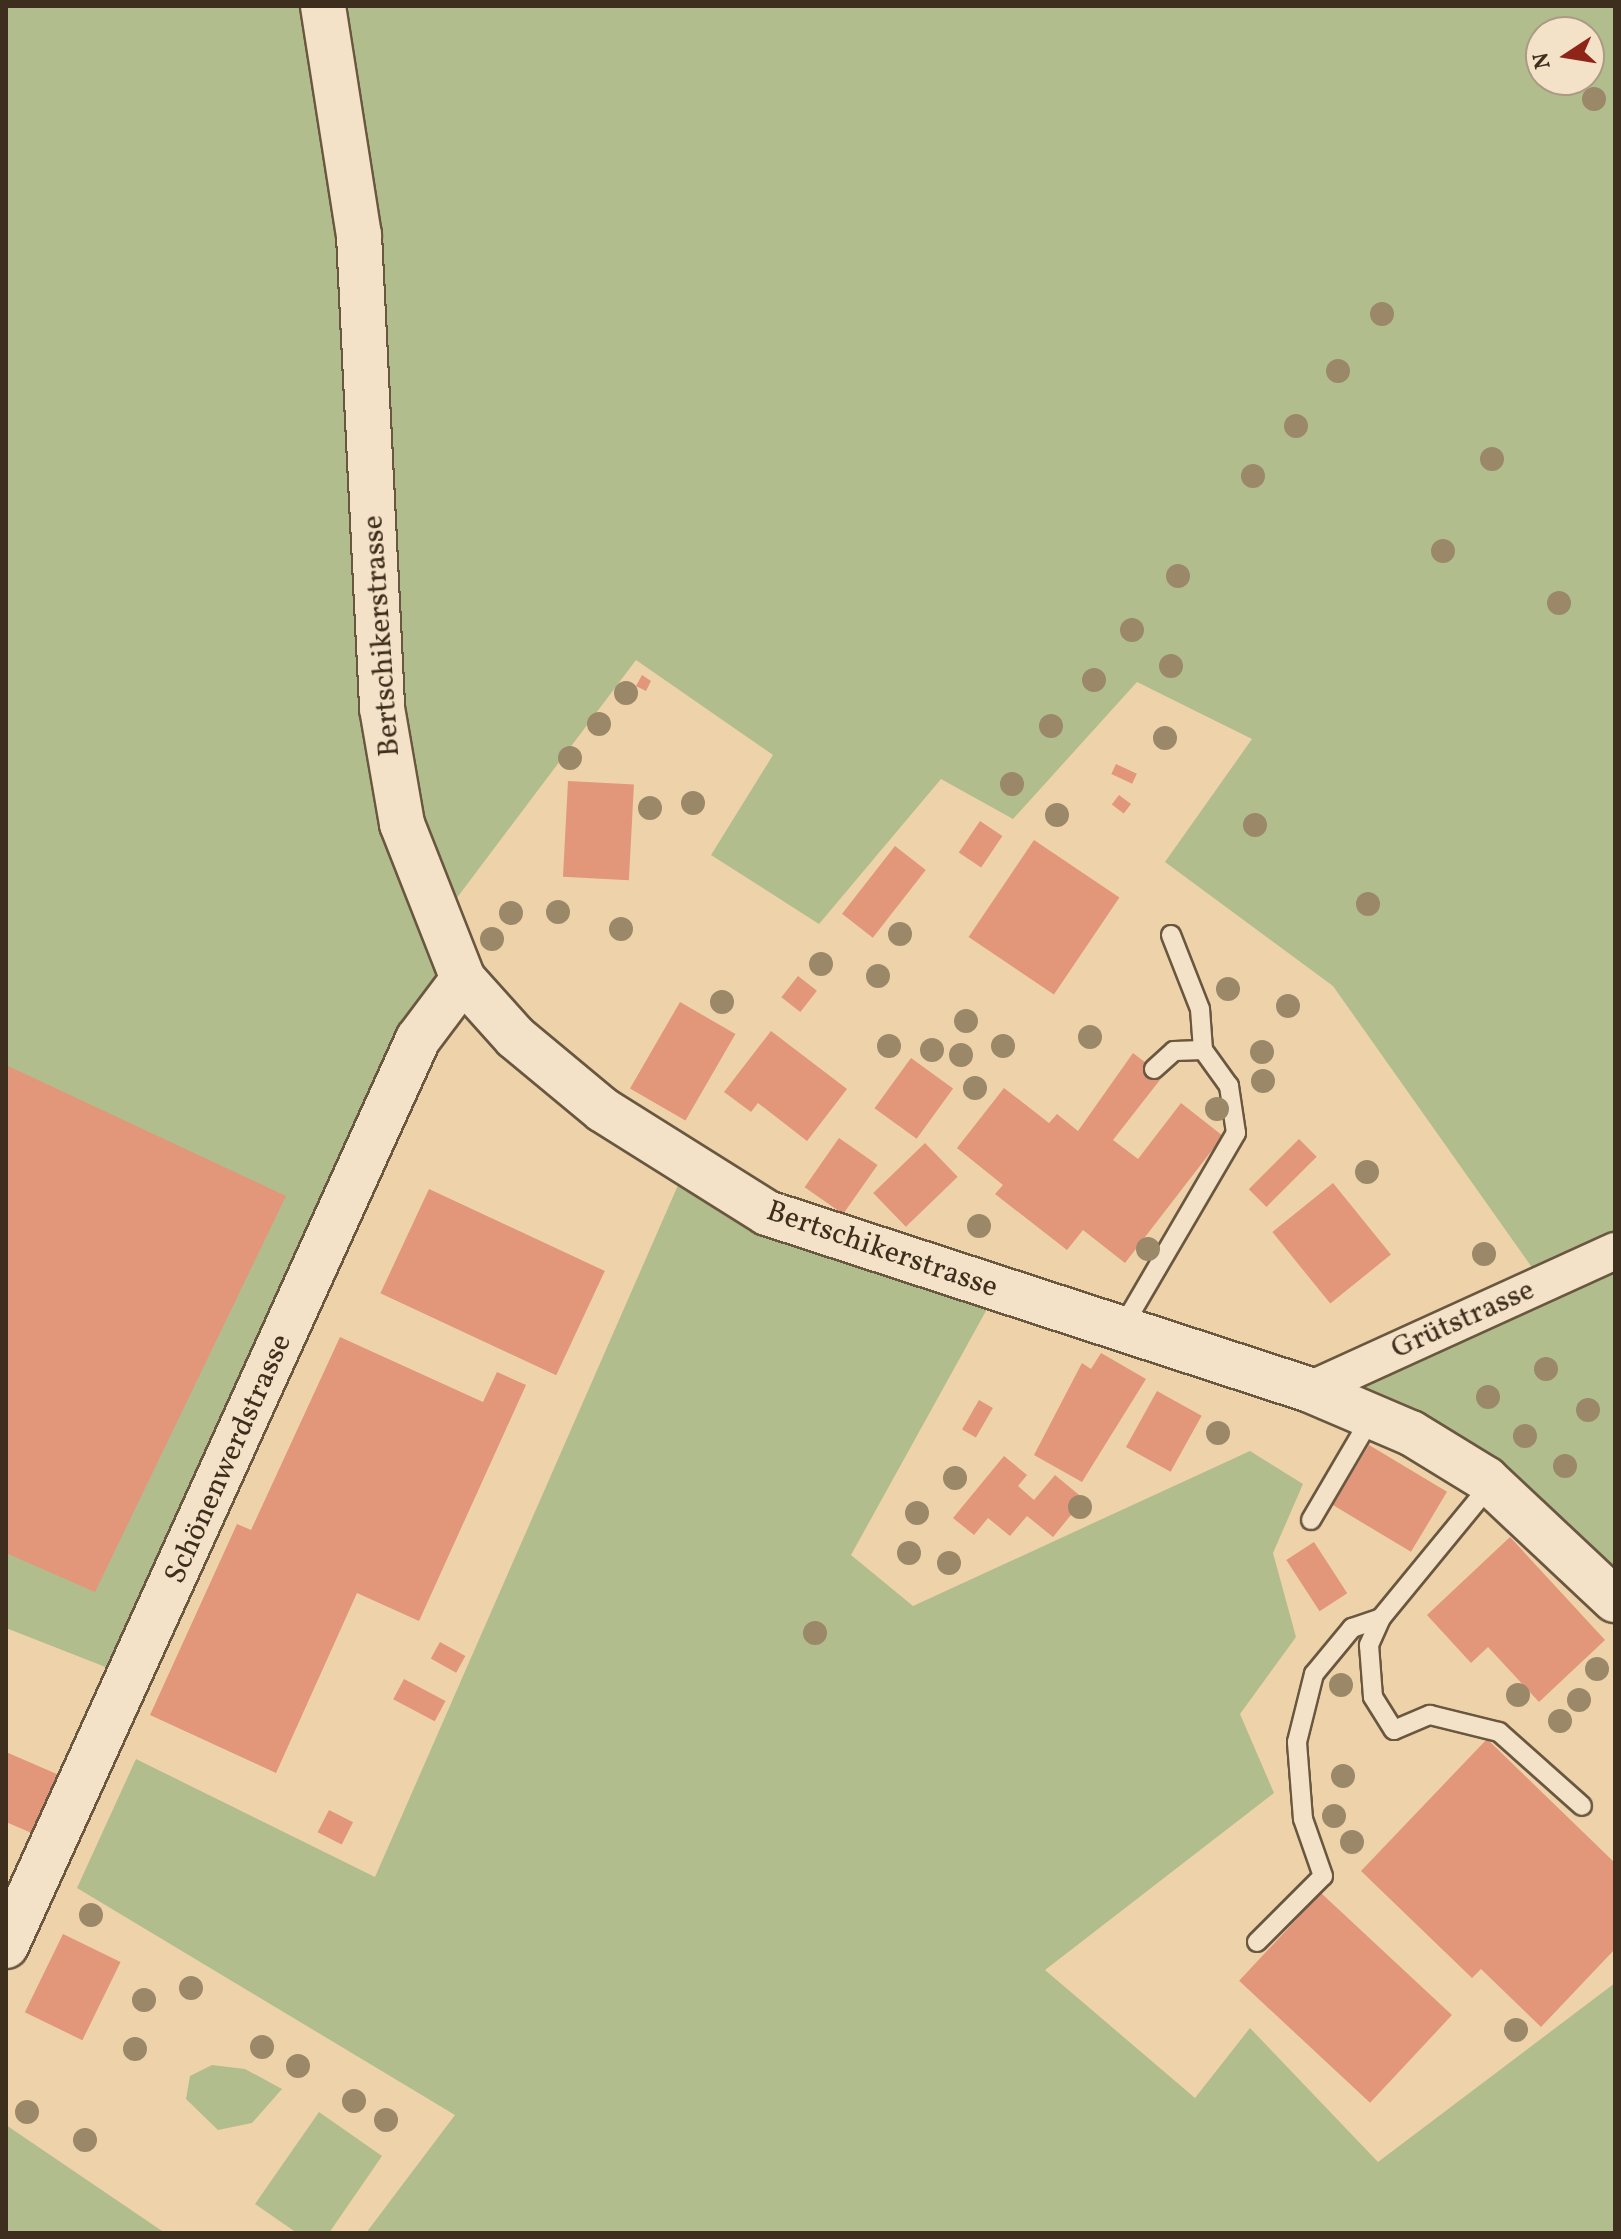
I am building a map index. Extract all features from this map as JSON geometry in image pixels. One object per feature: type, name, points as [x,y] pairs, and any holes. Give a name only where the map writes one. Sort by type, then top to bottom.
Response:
[{"type":"street","name":"Bertschikerstrasse","points":[[323,6],[359,235],[382,708],[402,824],[463,979],[515,1037],[603,1110],[767,1213],[1310,1390],[1372,1416],[1491,1484],[1615,1600]]},
{"type":"street","name":"Schönenwerdstrasse","points":[[6,1946],[418,1039],[463,979]]},
{"type":"street","name":"Grütstrasse","points":[[1310,1390],[1615,1251]]},
{"type":"lane","points":[[1121,1330],[1236,1133],[1229,1086],[1203,1050],[1200,1009],[1171,935]]},
{"type":"lane","points":[[1154,1069],[1174,1051],[1203,1050]]},
{"type":"lane","points":[[1311,1520],[1372,1416]]},
{"type":"lane","points":[[1491,1484],[1381,1618],[1369,1645],[1367,1675],[1394,1730],[1430,1715],[1499,1732],[1582,1806]]},
{"type":"lane","points":[[1257,1942],[1323,1876],[1303,1819],[1297,1742],[1314,1674],[1352,1628],[1381,1618]]},
{"type":"green space","points":[[6,6],[1615,6],[1615,1591],[1560,1543],[1310,1390],[1543,1283],[1333,986],[1165,862],[1252,739],[1137,682],[1013,819],[941,779],[819,924],[711,855],[773,755],[636,660],[438,923],[463,979],[131,1677],[6,1628]]},
{"type":"green space","points":[[686,1167],[997,1291],[851,1555],[913,1606],[1250,1451],[1303,1484],[1273,1553],[1296,1637],[1240,1714],[1274,1793],[1045,1970],[1195,2098],[1250,2028],[1378,2162],[1615,1983],[1615,2233],[366,2233],[455,2115],[77,1888],[136,1759],[375,1877]]},
{"type":"green space","points":[[212,2065],[245,2069],[282,2089],[252,2123],[218,2130],[186,2099],[190,2076]]},
{"type":"green space","points":[[319,2112],[382,2156],[329,2233],[297,2233],[255,2204]]},
{"type":"green space","points":[[6,2125],[165,2233],[6,2233]]},
{"type":"building","points":[[642,675],[651,681],[646,691],[636,686]]},
{"type":"building","points":[[1116,764],[1137,774],[1132,784],[1111,774]]},
{"type":"building","points":[[568,781],[634,784],[629,880],[563,877]]},
{"type":"building","points":[[1119,795],[1131,804],[1124,814],[1112,805]]},
{"type":"building","points":[[980,821],[1002,836],[981,868],[959,853]]},
{"type":"building","points":[[1034,840],[1119,898],[1054,995],[969,937]]},
{"type":"building","points":[[895,846],[926,870],[873,938],[842,914]]},
{"type":"building","points":[[798,976],[817,991],[800,1012],[781,997]]},
{"type":"building","points":[[680,1002],[735,1034],[685,1121],[630,1089]]},
{"type":"building","points":[[771,1031],[847,1089],[807,1141],[758,1103],[751,1112],[724,1092]]},
{"type":"building","points":[[1133,1053],[1163,1076],[1113,1140],[1138,1159],[1181,1103],[1223,1136],[1125,1263],[1083,1230],[1067,1250],[995,1194],[1003,1185],[957,1148],[1004,1088],[1049,1123],[1057,1114],[1078,1131]]},
{"type":"building","points":[[911,1058],[953,1089],[917,1139],[875,1108]]},
{"type":"building","points":[[6,1065],[286,1196],[95,1592],[6,1553]]},
{"type":"building","points":[[839,1138],[878,1165],[843,1214],[805,1187]]},
{"type":"building","points":[[1299,1139],[1317,1157],[1266,1207],[1249,1189]]},
{"type":"building","points":[[925,1143],[958,1177],[906,1227],[873,1193]]},
{"type":"building","points":[[1333,1183],[1391,1254],[1330,1304],[1272,1232]]},
{"type":"building","points":[[429,1189],[605,1271],[556,1375],[380,1293]]},
{"type":"building","points":[[340,1337],[483,1402],[497,1372],[526,1385],[419,1621],[357,1593],[276,1773],[150,1715],[237,1524],[251,1530]]},
{"type":"building","points":[[1101,1353],[1146,1379],[1082,1482],[1034,1455],[1082,1363],[1091,1369]]},
{"type":"building","points":[[1157,1391],[1202,1416],[1171,1472],[1126,1447]]},
{"type":"building","points":[[979,1400],[993,1408],[976,1437],[962,1429]]},
{"type":"building","points":[[1369,1445],[1447,1492],[1411,1552],[1333,1505]]},
{"type":"building","points":[[1004,1456],[1027,1475],[1018,1486],[1034,1500],[1055,1475],[1084,1499],[1053,1537],[1027,1516],[1010,1536],[988,1518],[974,1535],[953,1518]]},
{"type":"building","points":[[1510,1537],[1605,1640],[1539,1702],[1488,1647],[1471,1663],[1427,1615]]},
{"type":"building","points":[[1314,1542],[1347,1593],[1320,1611],[1286,1560]]},
{"type":"building","points":[[440,1642],[465,1656],[456,1673],[431,1659]]},
{"type":"building","points":[[404,1679],[445,1701],[435,1721],[393,1699]]},
{"type":"building","points":[[1487,1739],[1615,1863],[1615,1949],[1541,2027],[1481,1969],[1472,1978],[1361,1871]]},
{"type":"building","points":[[6,1752],[59,1775],[34,1834],[6,1822]]},
{"type":"building","points":[[329,1810],[353,1822],[342,1845],[318,1832]]},
{"type":"building","points":[[1321,1893],[1452,2015],[1370,2103],[1239,1981]]},
{"type":"building","points":[[63,1934],[121,1962],[82,2040],[25,2012]]}]
